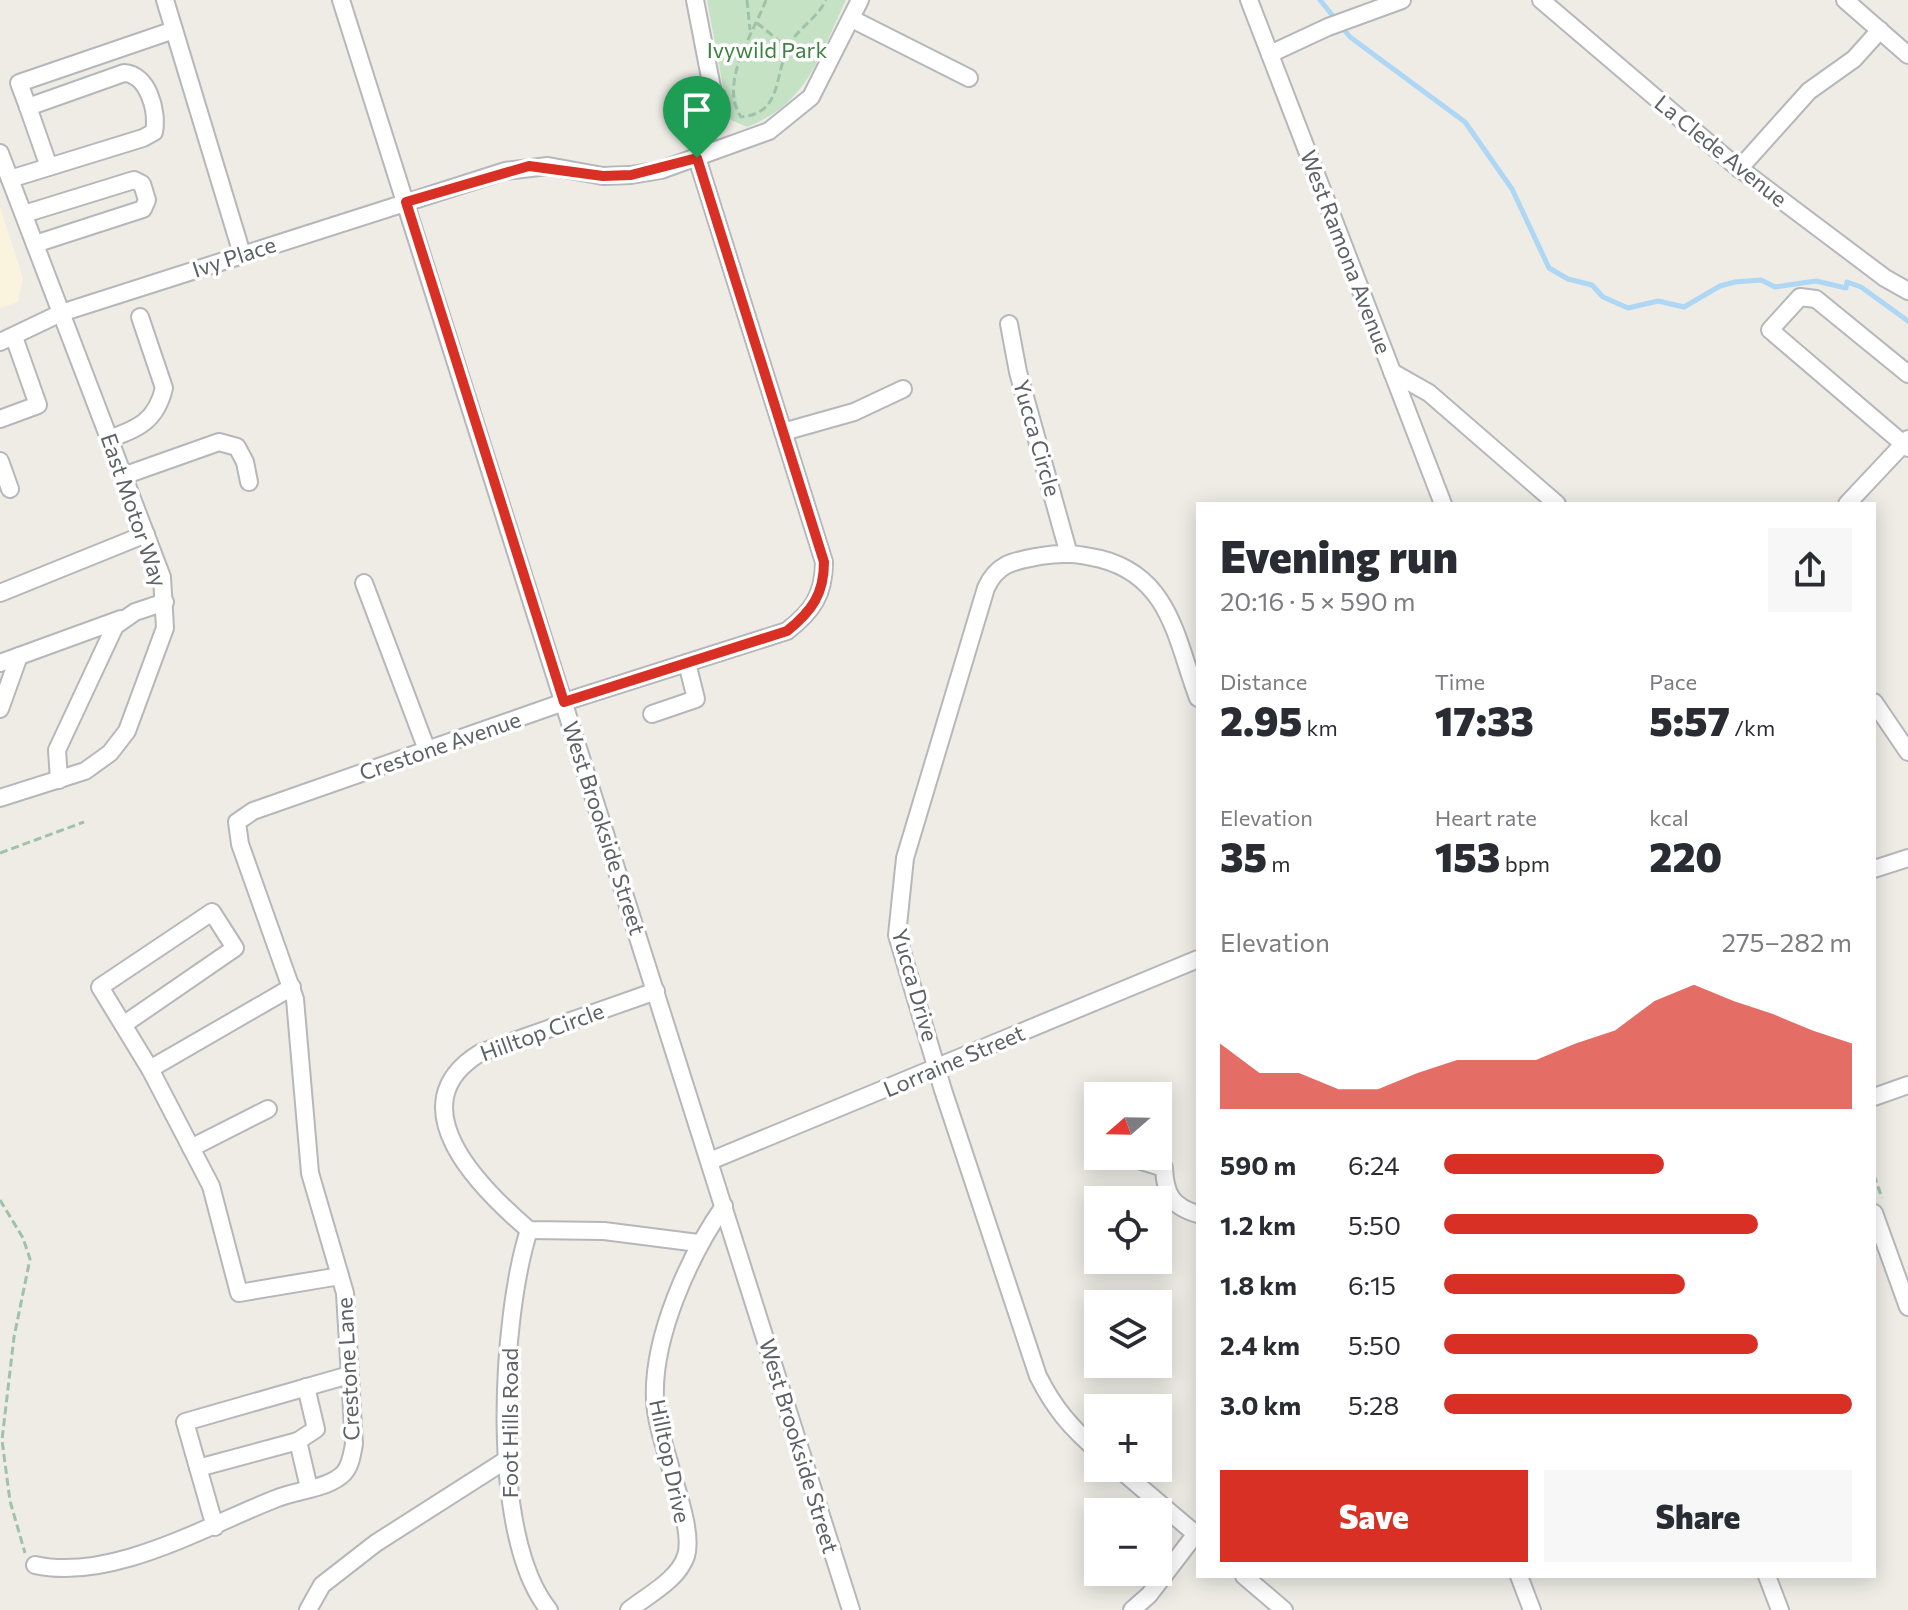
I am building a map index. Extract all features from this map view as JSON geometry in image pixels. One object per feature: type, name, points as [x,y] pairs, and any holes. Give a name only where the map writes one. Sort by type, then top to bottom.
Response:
[{"type":"street","points":[[165,0],[242,254]]},
{"type":"street","name":"West Brookside Street","points":[[341,0],[851,1610]]},
{"type":"street","points":[[695,0],[713,93],[713,121],[697,158],[783,432],[854,412],[903,389]]},
{"type":"street","name":"Ivy Place","points":[[7,339],[61,313],[406,202],[529,166],[603,176],[631,175],[697,158],[769,131],[799,110],[811,97],[860,0]]},
{"type":"street","name":"West Ramona Avenue","points":[[1249,0],[1442,502]]},
{"type":"street","points":[[1270,54],[1328,27],[1402,0]]},
{"type":"street","name":"La Clede Avenue","points":[[1541,0],[1739,169],[1885,278],[1908,291]]},
{"type":"street","points":[[1845,0],[1908,55]]},
{"type":"street","points":[[852,19],[969,78]]},
{"type":"street","points":[[49,167],[19,83],[174,30]]},
{"type":"street","points":[[1739,169],[1809,91],[1854,59],[1880,30]]},
{"type":"street","points":[[10,179],[154,132],[156,122],[144,80],[136,74],[124,73],[28,107]]},
{"type":"street","name":"East Motor Way","points":[[0,153],[162,577],[165,602],[165,628],[127,731],[99,763],[59,780],[0,798]]},
{"type":"street","points":[[24,214],[134,180],[142,184],[147,200],[143,209],[35,244]]},
{"type":"street","points":[[1849,502],[1906,444],[1770,330],[1800,297],[1806,295],[1816,299],[1908,374]]},
{"type":"street","points":[[109,439],[142,427],[161,399],[164,388],[140,317]]},
{"type":"street","name":"Yucca Circle","points":[[1009,324],[1018,372],[1068,551]]},
{"type":"street","points":[[0,419],[38,405],[7,339]]},
{"type":"street","points":[[1392,372],[1429,393],[1555,502]]},
{"type":"street","name":"Crestone Avenue","points":[[237,822],[253,811],[564,702],[787,631],[807,616],[817,600],[824,583],[824,562],[783,432]]},
{"type":"street","points":[[123,476],[219,442],[237,447],[245,462],[249,482]]},
{"type":"street","points":[[0,461],[10,489]]},
{"type":"street","points":[[0,593],[146,534]]},
{"type":"street","points":[[1068,551],[1120,564],[1150,584],[1162,600],[1196,693]]},
{"type":"street","name":"Yucca Drive","points":[[1068,551],[1006,563],[993,574],[905,858],[897,935],[937,1069],[1038,1376],[1068,1425],[1084,1439]]},
{"type":"street","points":[[364,583],[427,750]]},
{"type":"street","points":[[0,663],[165,602]]},
{"type":"street","points":[[59,780],[57,750],[115,626],[122,619]]},
{"type":"street","points":[[0,709],[19,656]]},
{"type":"street","points":[[652,714],[696,699],[687,663]]},
{"type":"street","points":[[1876,705],[1908,752]]},
{"type":"street","name":"Crestone Lane","points":[[42,1567],[104,1564],[215,1527],[276,1498],[343,1474],[351,1460],[354,1444],[345,1293],[310,1173],[292,987],[240,844],[237,822]]},
{"type":"street","points":[[1876,868],[1908,858]]},
{"type":"street","points":[[123,1025],[235,948],[212,912],[100,987],[123,1025],[150,1069],[211,1186],[239,1293],[340,1276]]},
{"type":"street","name":"Lorraine Street","points":[[710,1161],[1196,960]]},
{"type":"street","points":[[150,1069],[292,987]]},
{"type":"street","name":"Hilltop Circle","points":[[529,1230],[484,1190],[457,1153],[445,1107],[453,1074],[480,1053],[656,991]]},
{"type":"street","points":[[1876,1096],[1908,1085]]},
{"type":"street","points":[[191,1148],[268,1109]]},
{"type":"street","points":[[1164,1170],[1165,1191],[1175,1204],[1196,1213]]},
{"type":"street","name":"Hilltop Drive","points":[[629,1610],[673,1576],[686,1555],[684,1520],[655,1403],[655,1380],[670,1314],[698,1243],[724,1206]]},
{"type":"street","points":[[1876,1219],[1908,1307]]},
{"type":"street","points":[[529,1230],[604,1231],[698,1243]]},
{"type":"street","name":"Foot Hills Road","points":[[529,1230],[512,1293],[506,1460],[515,1533],[533,1584],[549,1610]]},
{"type":"street","points":[[215,1527],[185,1422],[349,1375]]},
{"type":"street","points":[[198,1468],[298,1441],[316,1429],[306,1387]]},
{"type":"street","points":[[298,1441],[309,1488]]},
{"type":"street","points":[[308,1610],[322,1585],[376,1543],[506,1460]]},
{"type":"street","points":[[1135,1482],[1196,1533]]},
{"type":"street","points":[[1132,1610],[1149,1595],[1196,1535]]},
{"type":"street","points":[[1246,1578],[1284,1610]]},
{"type":"street","points":[[1520,1578],[1532,1610]]},
{"type":"street","points":[[1768,1578],[1780,1610]]},
{"type":"path","points":[[747,0],[750,30],[732,101],[741,117],[764,110],[773,100],[788,48],[796,35],[812,22],[826,0]]},
{"type":"path","points":[[750,30],[757,23],[766,0]]},
{"type":"path","points":[[757,23],[788,48]]},
{"type":"path","points":[[0,853],[84,822]]},
{"type":"path","points":[[0,1200],[23,1238],[30,1259],[14,1337],[2,1440],[4,1469],[24,1551],[42,1567]]},
{"type":"shaded area","points":[[0,207],[23,278],[18,302],[0,308]]},
{"type":"green space","name":"Ivywild Park","points":[[707,0],[846,0],[819,58],[798,91],[768,117],[747,127],[729,119]]},
{"type":"waterway","points":[[1320,0],[1350,37],[1465,122],[1512,189],[1549,268],[1568,279],[1592,285],[1603,297],[1628,308],[1658,301],[1684,307],[1720,286],[1735,282],[1761,280],[1775,287],[1816,281],[1846,288],[1847,282],[1861,287],[1908,321]]},
{"type":"route","points":[[697,158],[824,562],[824,583],[807,616],[787,631],[564,702],[406,202],[529,166],[548,166],[603,176],[631,175],[661,170],[697,158]]}]
